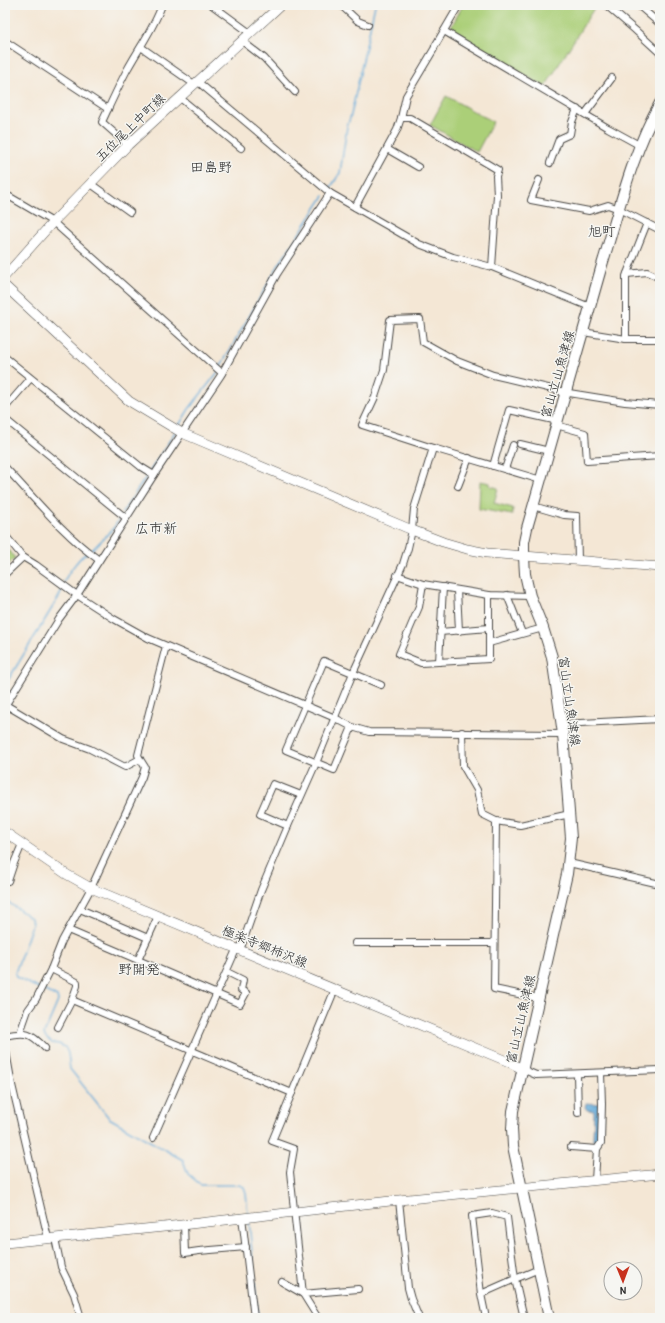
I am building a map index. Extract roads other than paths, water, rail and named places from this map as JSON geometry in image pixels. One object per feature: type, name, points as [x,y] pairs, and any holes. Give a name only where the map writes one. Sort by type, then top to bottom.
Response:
[{"type":"main road","name":"富山立山魚津線","points":[[549,1318],[513,1146],[512,1129],[513,1111],[522,1069],[569,863],[571,838],[562,729],[552,658],[543,628],[530,596],[525,574],[524,542],[565,392],[619,209],[639,145],[652,116],[660,103]]},
{"type":"street","points":[[128,145],[102,122],[127,70],[158,17],[162,5]]},
{"type":"street","points":[[212,5],[250,32]]},
{"type":"street","name":"五位尾上中町線","points":[[5,276],[53,222],[128,145],[281,5]]},
{"type":"street","points":[[339,5],[358,21],[368,25]]},
{"type":"street","points":[[355,207],[397,130],[406,96],[459,5]]},
{"type":"street","points":[[606,5],[660,53]]},
{"type":"street","points":[[638,5],[660,24]]},
{"type":"street","points":[[444,30],[639,145]]},
{"type":"street","points":[[242,40],[264,58],[295,92]]},
{"type":"street","points":[[5,41],[108,109]]},
{"type":"street","points":[[141,47],[195,83],[330,193],[419,244],[453,257],[492,267],[590,307]]},
{"type":"street","points":[[585,114],[612,78]]},
{"type":"street","points":[[179,98],[241,148]]},
{"type":"street","points":[[550,163],[559,140],[570,134],[572,122],[577,109]]},
{"type":"street","points":[[401,118],[410,118],[498,170],[496,176],[497,195],[492,267]]},
{"type":"street","points":[[387,149],[418,167]]},
{"type":"street","points":[[539,180],[531,200],[589,211],[608,205],[660,230]]},
{"type":"street","points":[[91,184],[130,212]]},
{"type":"street","points":[[140,759],[125,767],[90,749],[63,739],[5,706],[55,625],[77,595],[222,373],[276,274],[330,193]]},
{"type":"street","points":[[5,194],[53,222],[222,373]]},
{"type":"street","points":[[626,339],[627,274],[647,223]]},
{"type":"street","points":[[627,274],[647,272],[660,278]]},
{"type":"street","points":[[5,286],[129,401],[182,433],[412,530],[443,542],[467,549],[524,557],[660,567]]},
{"type":"street","points":[[541,480],[362,425],[375,397],[384,370],[390,320],[420,319],[422,342],[457,361],[493,375],[565,392],[624,402],[660,405]]},
{"type":"street","points":[[583,332],[626,339],[660,339]]},
{"type":"street","points":[[5,357],[30,379],[141,467],[154,475]]},
{"type":"street","points":[[5,408],[30,379]]},
{"type":"street","points":[[493,466],[510,410],[586,433],[587,461],[660,456]]},
{"type":"street","points":[[5,419],[126,518]]},
{"type":"street","points":[[505,469],[517,444],[549,451]]},
{"type":"street","points":[[153,1138],[235,952],[240,949],[242,945],[261,890],[301,795],[316,763],[353,673],[403,564],[412,530],[414,509],[433,448]]},
{"type":"street","points":[[458,486],[468,458]]},
{"type":"street","points":[[5,467],[57,523],[84,549],[99,560]]},
{"type":"street","points":[[533,506],[564,515],[577,516],[578,561]]},
{"type":"street","points":[[5,535],[23,557],[114,619],[166,646],[335,718],[352,727],[370,732],[462,732],[562,729],[660,719]]},
{"type":"street","points":[[5,574],[23,557]]},
{"type":"street","points":[[397,575],[423,584],[457,590],[489,595],[530,596]]},
{"type":"street","points":[[423,584],[419,607],[398,654],[421,663],[489,659],[489,595]]},
{"type":"street","points":[[439,662],[443,587]]},
{"type":"street","points":[[457,590],[459,631]]},
{"type":"street","points":[[507,595],[522,633]]},
{"type":"street","points":[[440,632],[489,628]]},
{"type":"street","points":[[489,643],[543,628]]},
{"type":"street","points":[[20,1033],[28,1010],[36,1000],[68,930],[91,888],[145,767],[138,755],[166,646]]},
{"type":"street","points":[[352,727],[334,770],[286,750],[324,661],[381,686]]},
{"type":"street","points":[[462,732],[463,766],[477,790],[482,814],[496,821],[520,825],[570,814]]},
{"type":"street","points":[[288,826],[260,814],[273,784],[301,795]]},
{"type":"street","points":[[496,821],[494,990],[538,998]]},
{"type":"street","name":"極楽寺郷柿沢線","points":[[5,832],[66,874],[91,888],[240,949],[509,1062],[522,1069]]},
{"type":"street","points":[[8,881],[22,844]]},
{"type":"street","points":[[569,863],[660,884]]},
{"type":"street","points":[[80,909],[148,938]]},
{"type":"street","points":[[138,960],[158,916]]},
{"type":"street","points":[[68,930],[240,1004],[246,993],[241,990],[243,980],[226,972]]},
{"type":"street","points":[[355,942],[494,943]]},
{"type":"street","points":[[51,969],[77,982],[72,1000],[58,1026]]},
{"type":"street","points":[[318,1318],[303,1294],[290,1172],[294,1149],[272,1141],[335,989]]},
{"type":"street","points":[[72,1000],[292,1093]]},
{"type":"street","points":[[5,1036],[20,1033],[36,1038],[46,1048]]},
{"type":"street","points":[[5,1046],[12,1085],[51,1238],[61,1267],[74,1294],[81,1318]]},
{"type":"street","points":[[522,1069],[536,1075],[660,1070]]},
{"type":"street","points":[[595,1180],[597,1149],[601,1143],[601,1073]]},
{"type":"street","points":[[577,1074],[578,1113]]},
{"type":"street","points":[[571,1147],[597,1149]]},
{"type":"street","points":[[5,1243],[399,1200],[660,1174]]},
{"type":"street","points":[[399,1200],[408,1288],[419,1318]]},
{"type":"street","points":[[486,1318],[481,1294],[472,1216],[492,1212],[507,1217],[515,1279],[524,1318]]},
{"type":"street","points":[[242,1217],[254,1318]]},
{"type":"street","points":[[184,1224],[185,1253],[246,1247]]},
{"type":"street","points":[[481,1294],[539,1269]]},
{"type":"street","points":[[282,1282],[303,1294],[358,1289]]},
{"type":"water","points":[[586,1103],[600,1104],[599,1142],[595,1142],[593,1140],[594,1111],[587,1110],[585,1107]]},
{"type":"waterway","points":[[329,190],[340,173],[347,127],[351,115],[375,5]]},
{"type":"waterway","points":[[219,369],[278,266],[324,196]]},
{"type":"waterway","points":[[178,427],[189,409],[218,372]]},
{"type":"waterway","points":[[150,471],[175,432]]},
{"type":"waterway","points":[[122,513],[148,474]]},
{"type":"waterway","points":[[91,551],[113,529],[121,516]]},
{"type":"waterway","points":[[64,582],[74,566],[87,553]]},
{"type":"waterway","points":[[5,685],[60,595],[63,586]]},
{"type":"waterway","points":[[5,900],[31,918],[32,925],[15,973],[16,977],[40,989]]},
{"type":"waterway","points":[[43,990],[57,997],[58,1001],[44,1034],[45,1037],[52,1043],[65,1047],[68,1053],[70,1069],[109,1118],[183,1160],[188,1174],[201,1185],[239,1185],[244,1187],[248,1214]]},
{"type":"waterway","points":[[249,1221],[258,1318]]},
{"type":"district","name":"田島野","points":[[211,167]]},
{"type":"district","name":"旭町","points":[[602,231]]},
{"type":"district","name":"広市新","points":[[156,528]]},
{"type":"district","name":"野開発","points":[[139,969]]}]
